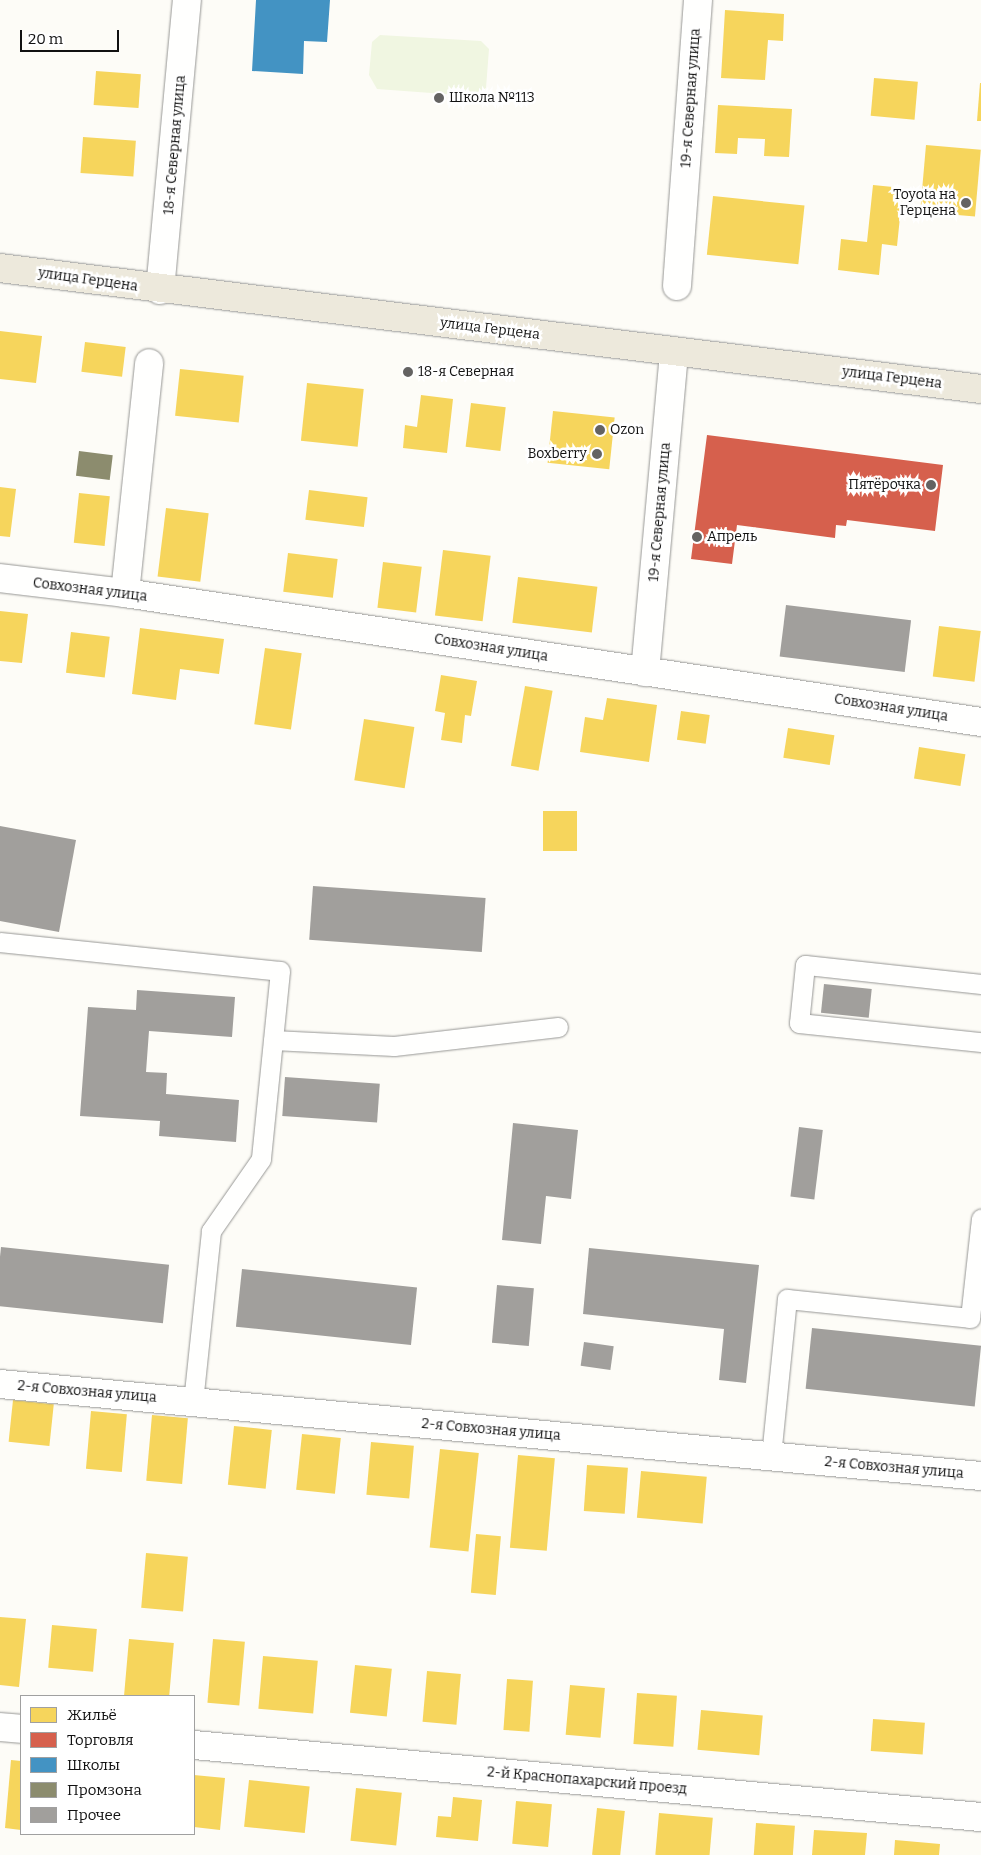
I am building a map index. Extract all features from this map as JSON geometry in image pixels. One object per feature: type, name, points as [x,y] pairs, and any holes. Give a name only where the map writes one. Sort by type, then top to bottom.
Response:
[{"type":"main road","name":"улица Герцена","points":[[0,268],[160,290],[981,389]]},
{"type":"street","name":"18-я Северная улица","points":[[160,290],[187,0]]},
{"type":"street","name":"19-я Северная улица","points":[[677,286],[698,0]]},
{"type":"street","name":"19-я Северная улица","points":[[646,672],[674,352]]},
{"type":"street","points":[[125,593],[149,362]]},
{"type":"street","name":"Совхозная улица","points":[[0,578],[125,593],[981,722]]},
{"type":"street","name":"2-я Совхозная улица","points":[[0,1384],[981,1476]]},
{"type":"street","points":[[0,1727],[20,1729]]},
{"type":"street","name":"2-й Краснопахарский проезд","points":[[195,1745],[981,1816]]},
{"type":"lane","points":[[0,942],[280,971],[261,1159],[211,1231],[194,1402]]},
{"type":"lane","points":[[981,984],[805,965],[799,1023],[981,1042]]},
{"type":"lane","points":[[273,1040],[394,1046],[558,1027]]},
{"type":"lane","points":[[771,1456],[787,1298],[976,1322],[981,1219]]},
{"type":"green space","points":[[380,35],[481,41],[489,49],[486,88],[472,96],[377,89],[369,75],[372,42]]},
{"type":"building: Жильё","points":[[725,10],[784,14],[783,41],[768,40],[765,80],[721,78]]},
{"type":"building: Жильё","points":[[96,71],[141,74],[139,108],[94,105]]},
{"type":"building: Жильё","points":[[874,78],[918,82],[915,120],[871,116]]},
{"type":"building: Жильё","points":[[980,83],[981,121],[977,121]]},
{"type":"building: Жильё","points":[[718,105],[792,109],[789,157],[764,156],[765,139],[738,138],[737,154],[715,153]]},
{"type":"building: Жильё","points":[[83,137],[136,141],[133,177],[80,173]]},
{"type":"building: Жильё","points":[[926,145],[981,150],[975,217],[920,212]]},
{"type":"building: Жильё","points":[[873,185],[903,188],[897,246],[882,244],[879,275],[838,270],[841,239],[867,242]]},
{"type":"building: Жильё","points":[[713,196],[804,206],[798,264],[707,255]]},
{"type":"building: Жильё","points":[[0,331],[42,336],[36,383],[0,379]]},
{"type":"building: Жильё","points":[[85,342],[126,347],[122,377],[81,372]]},
{"type":"building: Жильё","points":[[180,369],[244,376],[239,422],[175,416]]},
{"type":"building: Жильё","points":[[307,383],[364,389],[358,447],[301,441]]},
{"type":"building: Жильё","points":[[421,395],[453,399],[447,453],[403,448],[405,425],[417,427]]},
{"type":"building: Жильё","points":[[471,403],[506,407],[500,451],[466,447]]},
{"type":"building: Жильё","points":[[553,411],[615,417],[609,469],[548,463]]},
{"type":"building: Жильё","points":[[0,487],[16,489],[10,537],[0,536]]},
{"type":"building: Жильё","points":[[309,490],[368,497],[364,527],[305,520]]},
{"type":"building: Жильё","points":[[79,493],[110,496],[105,546],[74,543]]},
{"type":"building: Жильё","points":[[166,508],[209,513],[200,582],[158,576]]},
{"type":"building: Жильё","points":[[443,550],[491,556],[483,621],[435,616]]},
{"type":"building: Жильё","points":[[288,553],[338,559],[333,598],[283,592]]},
{"type":"building: Жильё","points":[[383,562],[422,567],[416,612],[377,608]]},
{"type":"building: Жильё","points":[[518,577],[597,587],[592,632],[512,623]]},
{"type":"building: Жильё","points":[[0,611],[28,614],[22,663],[0,661]]},
{"type":"building: Жильё","points":[[939,626],[981,631],[974,682],[933,677]]},
{"type":"building: Жильё","points":[[140,628],[224,639],[219,674],[180,669],[176,700],[132,694]]},
{"type":"building: Жильё","points":[[71,632],[110,637],[105,677],[66,673]]},
{"type":"building: Жильё","points":[[265,648],[302,653],[291,729],[254,724]]},
{"type":"building: Жильё","points":[[441,675],[477,681],[471,716],[465,715],[462,743],[441,740],[445,713],[435,711]]},
{"type":"building: Жильё","points":[[525,686],[553,691],[539,771],[511,766]]},
{"type":"building: Жильё","points":[[607,698],[657,705],[649,762],[580,752],[585,717],[603,720]]},
{"type":"building: Жильё","points":[[681,711],[710,715],[706,744],[677,740]]},
{"type":"building: Жильё","points":[[364,719],[414,727],[405,788],[354,780]]},
{"type":"building: Жильё","points":[[788,728],[834,735],[830,765],[783,758]]},
{"type":"building: Жильё","points":[[919,747],[965,754],[960,786],[914,779]]},
{"type":"building: Жильё","points":[[543,811],[577,811],[577,851],[543,851]]},
{"type":"building: Жильё","points":[[13,1400],[54,1404],[49,1446],[9,1442]]},
{"type":"building: Жильё","points":[[91,1411],[127,1414],[122,1472],[86,1469]]},
{"type":"building: Жильё","points":[[152,1415],[188,1418],[182,1484],[146,1481]]},
{"type":"building: Жильё","points":[[234,1426],[272,1430],[266,1489],[228,1485]]},
{"type":"building: Жильё","points":[[302,1434],[341,1438],[335,1494],[296,1490]]},
{"type":"building: Жильё","points":[[371,1442],[414,1446],[409,1499],[366,1495]]},
{"type":"building: Жильё","points":[[440,1449],[479,1453],[468,1552],[430,1547]]},
{"type":"building: Жильё","points":[[518,1455],[555,1458],[547,1551],[510,1548]]},
{"type":"building: Жильё","points":[[587,1465],[628,1468],[625,1514],[584,1511]]},
{"type":"building: Жильё","points":[[641,1471],[707,1477],[703,1524],[637,1518]]},
{"type":"building: Жильё","points":[[476,1534],[501,1536],[496,1595],[471,1593]]},
{"type":"building: Жильё","points":[[146,1553],[188,1557],[183,1611],[141,1608]]},
{"type":"building: Жильё","points":[[0,1617],[26,1619],[19,1687],[0,1685]]},
{"type":"building: Жильё","points":[[52,1625],[97,1629],[93,1672],[48,1668]]},
{"type":"building: Жильё","points":[[129,1639],[174,1643],[169,1695],[124,1695]]},
{"type":"building: Жильё","points":[[213,1639],[245,1642],[239,1706],[207,1703]]},
{"type":"building: Жильё","points":[[263,1656],[318,1661],[313,1714],[258,1709]]},
{"type":"building: Жильё","points":[[355,1665],[392,1669],[387,1717],[350,1713]]},
{"type":"building: Жильё","points":[[427,1671],[461,1674],[456,1725],[423,1722]]},
{"type":"building: Жильё","points":[[507,1679],[533,1681],[529,1732],[503,1730]]},
{"type":"building: Жильё","points":[[570,1685],[605,1688],[601,1738],[566,1735]]},
{"type":"building: Жильё","points":[[637,1693],[677,1696],[673,1747],[633,1744]]},
{"type":"building: Жильё","points":[[701,1710],[763,1715],[759,1755],[698,1750]]},
{"type":"building: Жильё","points":[[873,1719],[925,1723],[923,1755],[871,1751]]},
{"type":"building: Жильё","points":[[11,1760],[20,1761],[20,1830],[5,1828]]},
{"type":"building: Жильё","points":[[195,1775],[225,1778],[220,1830],[195,1827]]},
{"type":"building: Жильё","points":[[249,1780],[310,1786],[305,1833],[244,1827]]},
{"type":"building: Жильё","points":[[356,1788],[402,1793],[396,1846],[350,1841]]},
{"type":"building: Жильё","points":[[453,1797],[482,1800],[478,1841],[436,1837],[438,1816],[451,1817]]},
{"type":"building: Жильё","points":[[516,1801],[552,1804],[548,1847],[512,1844]]},
{"type":"building: Жильё","points":[[597,1808],[625,1811],[620,1855],[592,1855]]},
{"type":"building: Жильё","points":[[659,1813],[713,1818],[710,1855],[655,1855]]},
{"type":"building: Жильё","points":[[756,1823],[795,1826],[793,1855],[754,1855]]},
{"type":"building: Жильё","points":[[814,1830],[867,1833],[865,1855],[812,1855]]},
{"type":"building: Жильё","points":[[895,1840],[940,1844],[939,1855],[894,1855]]},
{"type":"building: Торговля","points":[[707,435],[943,465],[935,531],[847,520],[846,526],[836,525],[835,538],[737,525],[732,564],[691,559]]},
{"type":"building: Школы","points":[[256,0],[330,0],[327,42],[304,41],[303,74],[252,71]]},
{"type":"building: Промзона","points":[[79,451],[113,455],[110,480],[76,476]]},
{"type":"building: Прочее","points":[[786,605],[911,620],[905,672],[780,657]]},
{"type":"building: Прочее","points":[[0,826],[76,840],[59,932],[0,921]]},
{"type":"building: Прочее","points":[[313,886],[486,898],[482,952],[309,940]]},
{"type":"building: Прочее","points":[[824,984],[872,989],[869,1018],[821,1013]]},
{"type":"building: Прочее","points":[[137,990],[235,997],[232,1037],[149,1031],[146,1072],[167,1073],[166,1094],[239,1100],[236,1142],[159,1136],[160,1121],[80,1116],[88,1007],[136,1010]]},
{"type":"building: Прочее","points":[[285,1077],[380,1084],[377,1123],[282,1116]]},
{"type":"building: Прочее","points":[[513,1123],[578,1130],[571,1199],[546,1196],[541,1244],[502,1240]]},
{"type":"building: Прочее","points":[[799,1127],[823,1130],[814,1199],[790,1196]]},
{"type":"building: Прочее","points":[[1,1247],[169,1265],[163,1323],[0,1306]]},
{"type":"building: Прочее","points":[[589,1248],[759,1265],[746,1383],[719,1380],[724,1329],[583,1314]]},
{"type":"building: Прочее","points":[[242,1269],[417,1287],[411,1345],[236,1327]]},
{"type":"building: Прочее","points":[[497,1285],[534,1288],[529,1346],[492,1343]]},
{"type":"building: Прочее","points":[[812,1328],[981,1346],[975,1406],[806,1389]]},
{"type":"building: Прочее","points":[[584,1342],[614,1346],[610,1370],[581,1366]]},
{"type":"place","name":"Школа №113","points":[[439,98]]},
{"type":"place","name":"Toyota на Герцена","points":[[966,203]]},
{"type":"place","name":"18-я Северная","points":[[408,372]]},
{"type":"place","name":"Ozon","points":[[600,430]]},
{"type":"place","name":"Boxberry","points":[[597,454]]},
{"type":"place","name":"Пятёрочка","points":[[931,485]]},
{"type":"place","name":"Апрель","points":[[697,537]]}]
